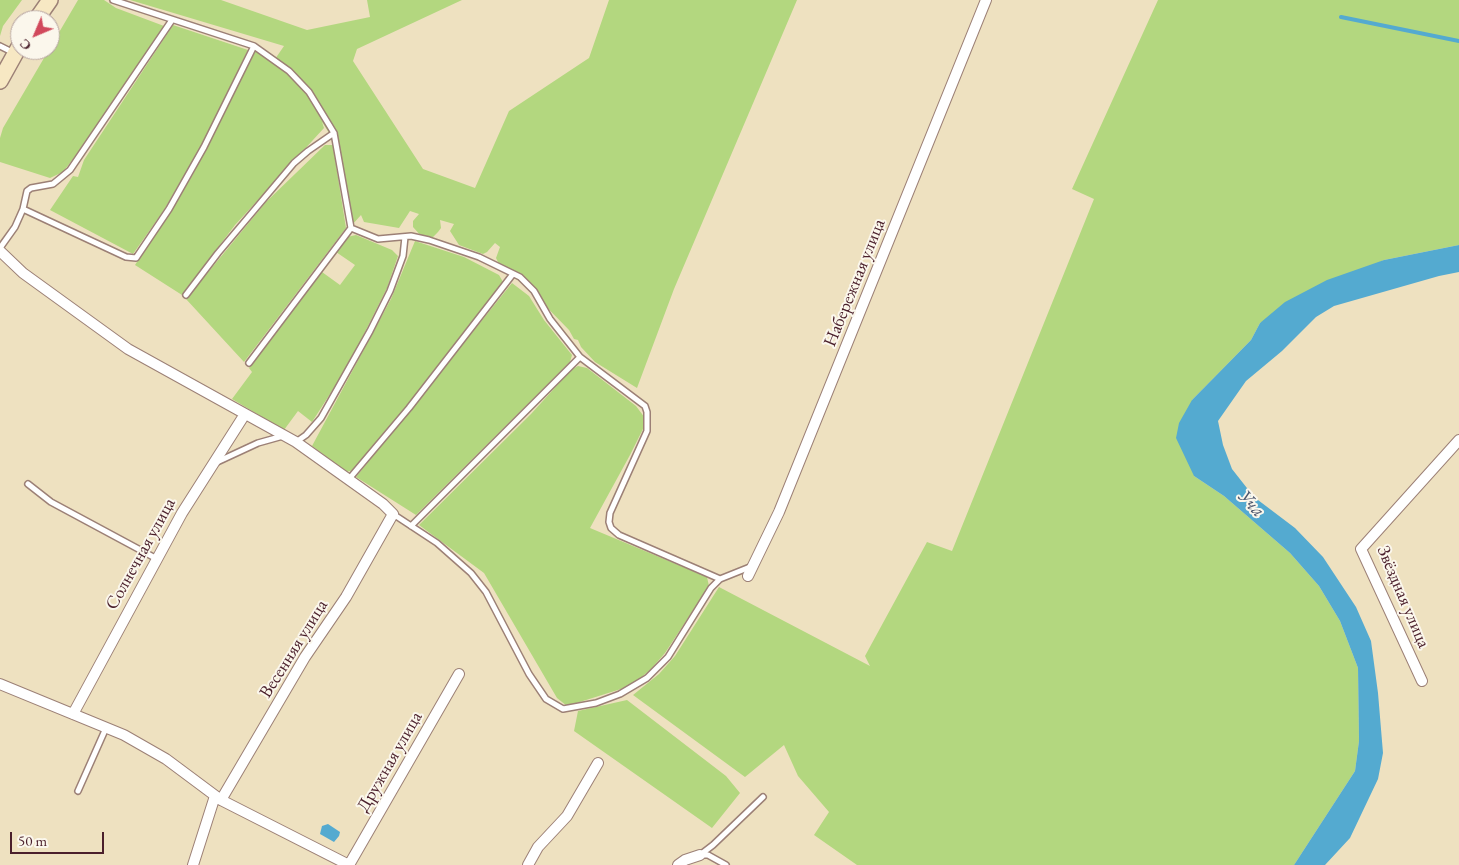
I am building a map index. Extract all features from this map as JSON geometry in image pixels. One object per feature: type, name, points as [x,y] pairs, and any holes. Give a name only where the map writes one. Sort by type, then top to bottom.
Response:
[{"type":"main road","points":[[0,81],[11,60]]},
{"type":"street","name":"Набережная улица","points":[[750,571],[779,512],[986,0]]},
{"type":"street","points":[[0,249],[23,273],[128,349],[296,442],[383,504],[393,514]]},
{"type":"street","name":"Солнечная улица","points":[[73,714],[197,488],[245,414]]},
{"type":"street","name":"Звёздная улица","points":[[1422,681],[1361,549],[1459,440]]},
{"type":"street","name":"Весенняя улица","points":[[193,865],[218,798],[305,657],[346,597],[393,514]]},
{"type":"street","name":"Дружная улица","points":[[349,865],[458,674]]},
{"type":"street","points":[[0,684],[106,728],[166,759],[218,798],[349,865]]},
{"type":"street","points":[[528,865],[538,847],[568,816],[598,763]]},
{"type":"street","points":[[678,865],[685,860],[700,855]]},
{"type":"lane","points":[[113,0],[254,46],[284,66],[310,92],[334,133],[350,228],[249,362]]},
{"type":"lane","points":[[0,249],[15,226],[23,209],[27,191],[31,188],[53,184],[62,178],[80,159],[172,20]]},
{"type":"lane","points":[[23,209],[126,257],[136,258],[168,210],[204,147],[254,46]]},
{"type":"lane","points":[[186,295],[218,253],[294,163],[308,150],[334,133]]},
{"type":"lane","points":[[350,228],[378,239],[405,237],[430,240],[479,257],[520,277],[534,291],[550,319],[580,357],[645,406],[647,412],[647,432],[610,513],[609,522],[611,528],[619,535],[720,579]]},
{"type":"lane","points":[[296,442],[312,429],[321,418],[370,331],[394,282],[403,256],[405,237]]},
{"type":"lane","points":[[349,479],[409,408],[513,274]]},
{"type":"lane","points":[[411,526],[580,357]]},
{"type":"lane","points":[[215,463],[258,443],[286,436]]},
{"type":"lane","points":[[28,484],[51,502],[157,559]]},
{"type":"lane","points":[[393,514],[437,543],[471,573],[486,592],[529,674],[546,699],[564,708],[596,703],[620,694],[647,678],[668,657],[712,588],[720,579],[750,571]]},
{"type":"lane","points":[[78,791],[106,728]]},
{"type":"lane","points":[[700,855],[763,797]]},
{"type":"lane","points":[[700,855],[708,855],[726,865]]},
{"type":"green space","points":[[0,0],[22,0],[15,10],[10,10],[10,16],[3,26],[0,36]]},
{"type":"green space","points":[[78,0],[104,0],[116,8],[164,26],[114,102],[73,159],[63,172],[50,178],[0,162],[0,138],[3,128],[43,60],[60,60],[60,31]]},
{"type":"green space","points":[[130,0],[221,0],[307,30],[370,17],[367,0],[462,0],[357,49],[353,61],[423,169],[475,188],[509,111],[589,58],[609,0],[797,0],[674,289],[637,388],[595,362],[581,347],[578,340],[574,339],[569,330],[529,289],[500,266],[496,258],[500,247],[495,243],[483,254],[459,245],[450,231],[454,224],[440,220],[441,228],[432,238],[422,237],[413,227],[413,221],[419,214],[410,211],[399,228],[364,222],[361,215],[352,225],[333,146],[346,228],[244,362],[186,299],[266,202],[325,145],[333,145],[331,136],[322,122],[324,128],[235,225],[182,295],[135,265],[192,176],[256,50],[273,62],[284,46]]},
{"type":"green space","points":[[1158,0],[1459,0],[1459,245],[1384,260],[1260,323],[1251,340],[1192,400],[1194,476],[1224,496],[1290,553],[1319,586],[1340,621],[1358,668],[1359,741],[1355,771],[1294,865],[857,865],[814,835],[829,812],[798,776],[784,745],[745,777],[633,695],[659,674],[675,656],[719,587],[870,666],[865,656],[927,542],[952,551],[1094,199],[1072,189]]},
{"type":"green space","points":[[173,25],[248,50],[203,143],[164,210],[133,254],[50,210],[73,176],[78,177],[84,160]]},
{"type":"green space","points":[[356,235],[392,250],[398,256],[387,288],[348,366],[312,422],[298,411],[284,430],[232,399],[252,372],[249,368],[322,272],[340,285],[355,265],[336,252],[347,237]]},
{"type":"green space","points":[[415,241],[464,257],[499,275],[503,282],[420,390],[353,470],[347,472],[312,446],[391,299]]},
{"type":"green space","points":[[512,283],[529,296],[544,320],[572,355],[570,362],[416,515],[356,477]]},
{"type":"green space","points":[[578,366],[587,368],[636,406],[645,418],[644,427],[630,455],[590,528],[707,577],[709,586],[665,653],[637,681],[621,689],[567,706],[557,698],[484,573],[419,525],[531,414],[571,370]]},
{"type":"green space","points":[[627,700],[726,776],[740,793],[712,828],[574,731],[578,711]]},
{"type":"water","name":"Уча","points":[[1459,245],[1459,272],[1334,306],[1316,317],[1282,351],[1246,381],[1218,421],[1223,445],[1232,469],[1254,497],[1295,528],[1323,557],[1356,607],[1371,641],[1383,753],[1378,779],[1350,838],[1325,865],[1294,865],[1355,771],[1359,741],[1358,668],[1340,621],[1319,586],[1290,553],[1224,496],[1194,476],[1176,438],[1179,423],[1192,400],[1251,340],[1260,323],[1285,302],[1327,280],[1384,260]]},
{"type":"water","points":[[328,824],[340,832],[334,842],[320,834],[322,826]]},
{"type":"waterway","points":[[1341,17],[1459,41]]}]
